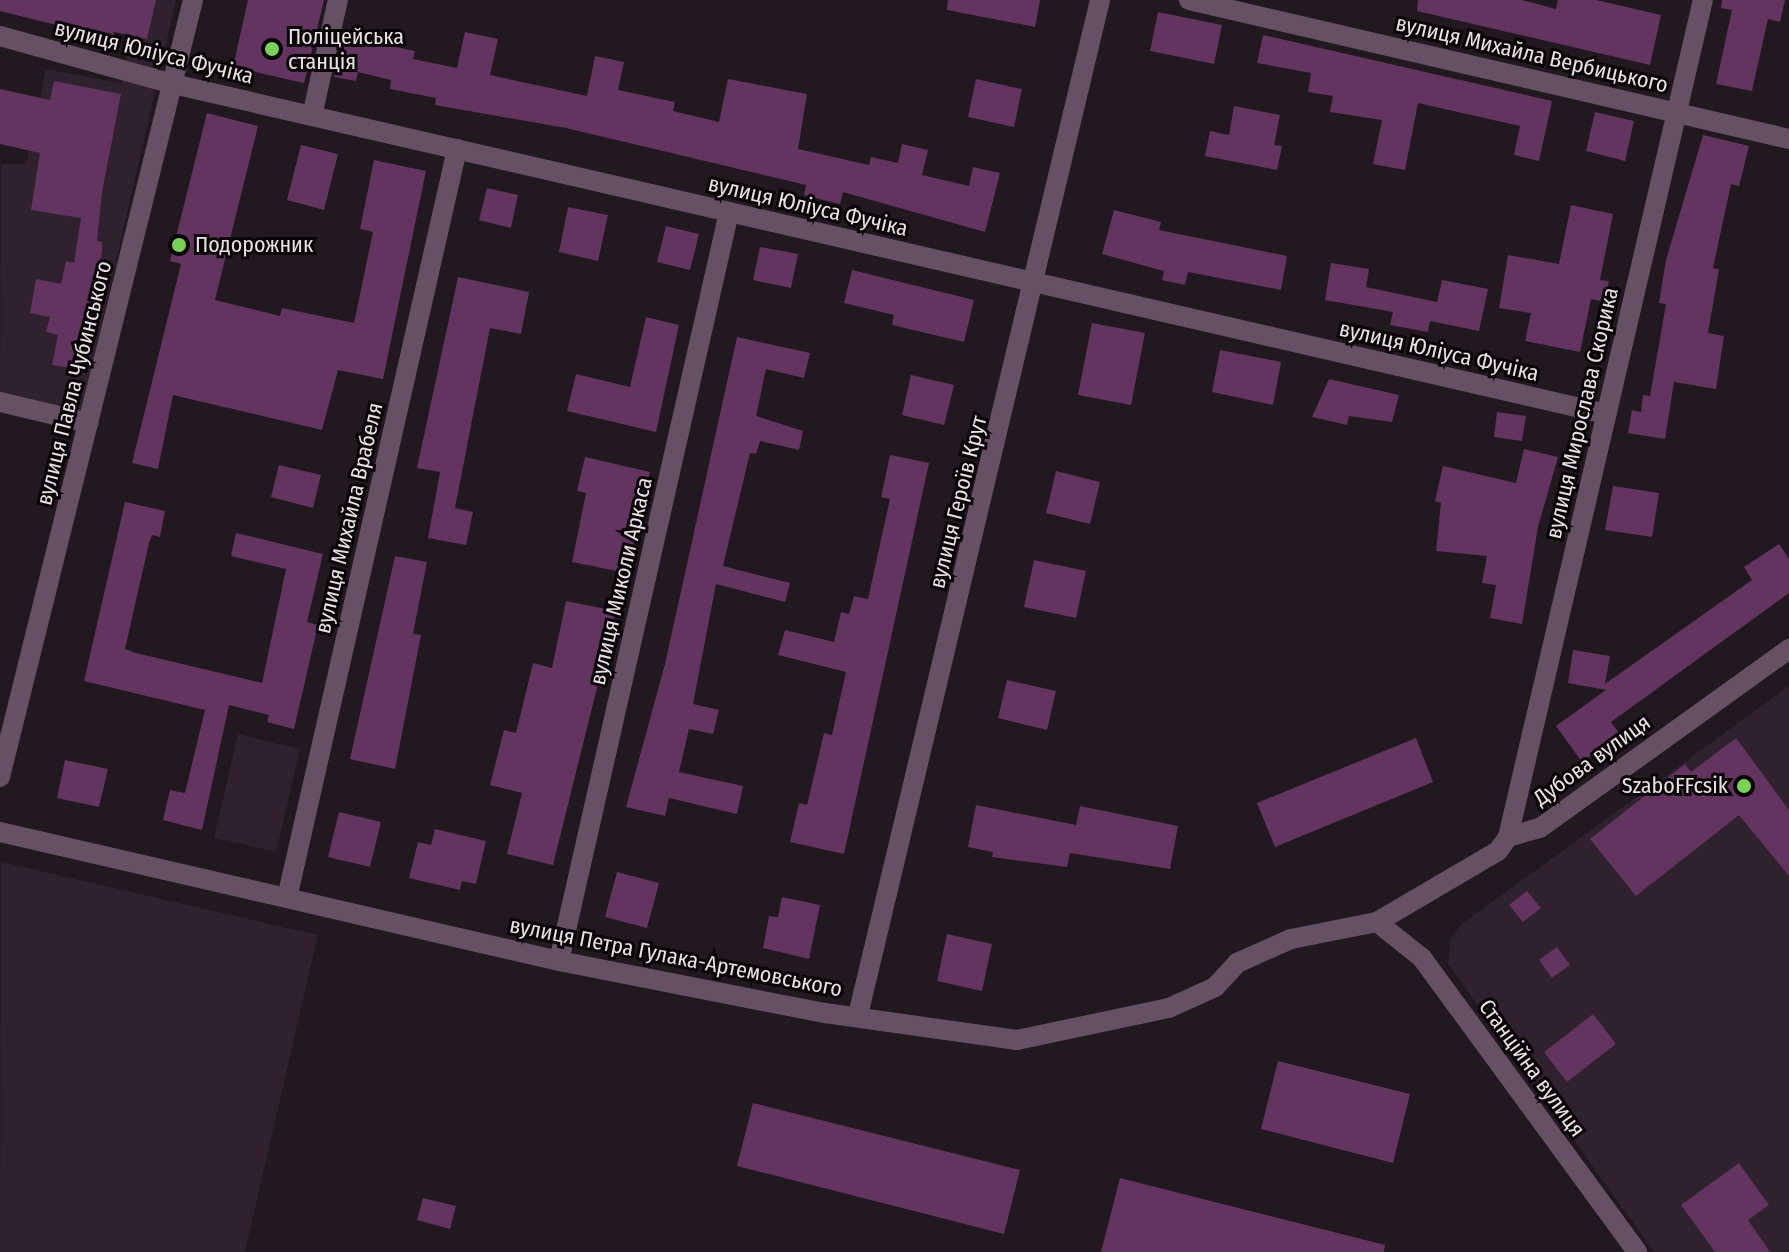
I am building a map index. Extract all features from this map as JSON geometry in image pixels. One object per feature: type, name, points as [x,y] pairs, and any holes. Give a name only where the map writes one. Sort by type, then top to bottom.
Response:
[{"type":"street","name":"вулиця Павла Чубинського","points":[[0,777],[193,0]]},
{"type":"street","points":[[312,116],[338,0]]},
{"type":"street","name":"вулиця Героїв Крут","points":[[858,1015],[1036,283],[1100,0]]},
{"type":"street","name":"вулиця Михайла Вербицького","points":[[1189,0],[1789,139]]},
{"type":"street","name":"вулиця Мирослава Скорика","points":[[1508,837],[1703,0]]},
{"type":"street","name":"вулиця Юліуса Фучіка","points":[[0,36],[173,84],[1607,414]]},
{"type":"street","name":"вулиця Михайла Врабеля","points":[[287,898],[457,149]]},
{"type":"street","name":"вулиця Миколи Аркаса","points":[[559,961],[729,212]]},
{"type":"street","points":[[0,402],[89,423]]},
{"type":"street","name":"Дубова вулиця","points":[[1377,922],[1498,851],[1508,837],[1540,828],[1789,649]]},
{"type":"street","name":"вулиця Петра Гулака-Артемовського","points":[[0,832],[559,961],[825,1013],[858,1015],[1017,1040],[1093,1027],[1169,1008],[1215,987],[1237,963],[1291,939],[1377,922]]},
{"type":"street","name":"Станційна вулиця","points":[[1377,922],[1422,958],[1637,1252]]},
{"type":"shaded area","points":[[138,0],[176,0],[81,414],[0,397],[1,164],[26,164],[46,69],[121,83]]},
{"type":"shaded area","points":[[1789,686],[1789,1252],[1654,1252],[1448,964],[1450,940],[1463,923]]},
{"type":"shaded area","points":[[238,734],[300,749],[276,852],[214,838]]},
{"type":"shaded area","points":[[1,862],[318,935],[245,1252],[0,1252]]},
{"type":"building","points":[[0,0],[156,0],[147,39],[114,32],[113,39],[0,11]]},
{"type":"building","points":[[248,0],[324,0],[304,83],[233,67]]},
{"type":"building","points":[[948,0],[1040,0],[1035,27],[947,10]]},
{"type":"building","points":[[1418,0],[1522,0],[1556,9],[1558,0],[1596,0],[1661,15],[1650,65],[1417,11]]},
{"type":"building","points":[[1722,0],[1785,0],[1780,22],[1768,19],[1752,91],[1716,84],[1732,10],[1721,8]]},
{"type":"building","points":[[1158,12],[1222,25],[1214,64],[1150,51]]},
{"type":"building","points":[[465,32],[498,39],[490,75],[587,96],[595,56],[624,62],[618,90],[675,102],[673,111],[719,122],[728,79],[807,94],[798,149],[869,165],[871,157],[898,163],[902,144],[928,150],[922,175],[969,186],[973,167],[1000,173],[985,232],[843,192],[840,204],[804,195],[806,185],[566,128],[435,105],[436,98],[390,89],[391,80],[358,72],[356,81],[334,77],[343,36],[415,51],[413,59],[457,68]]},
{"type":"building","points":[[1263,35],[1552,101],[1539,161],[1514,155],[1520,126],[1418,103],[1405,170],[1373,164],[1382,120],[1330,112],[1333,96],[1308,92],[1311,73],[1257,63]]},
{"type":"building","points":[[976,79],[1022,89],[1014,127],[968,117]]},
{"type":"building","points":[[54,81],[121,94],[102,192],[97,241],[102,242],[102,253],[71,368],[52,365],[58,335],[46,332],[50,317],[30,313],[36,279],[61,284],[66,261],[74,263],[81,218],[31,210],[40,153],[0,144],[0,89],[50,100]]},
{"type":"building","points":[[1234,106],[1280,115],[1274,145],[1282,146],[1277,170],[1205,156],[1210,131],[1229,135]]},
{"type":"building","points":[[1595,112],[1634,121],[1625,161],[1586,151]]},
{"type":"building","points":[[207,113],[258,126],[215,300],[280,316],[282,308],[354,323],[373,232],[360,229],[374,160],[426,171],[383,379],[338,370],[322,430],[173,395],[158,469],[132,463],[181,264],[170,261]]},
{"type":"building","points":[[1703,135],[1749,146],[1739,186],[1731,184],[1713,268],[1719,269],[1708,333],[1724,336],[1716,389],[1674,382],[1665,439],[1628,433],[1632,410],[1641,412],[1643,395],[1650,396],[1666,304],[1659,303],[1666,260]]},
{"type":"building","points":[[301,145],[338,154],[324,210],[287,200]]},
{"type":"building","points":[[487,188],[518,195],[511,228],[479,220]]},
{"type":"building","points":[[1571,205],[1613,214],[1600,280],[1609,281],[1605,302],[1591,299],[1580,352],[1525,341],[1531,313],[1499,308],[1508,255],[1559,264]]},
{"type":"building","points":[[568,207],[608,215],[598,261],[559,252]]},
{"type":"building","points":[[1114,210],[1161,222],[1159,230],[1287,256],[1281,290],[1188,272],[1185,285],[1162,280],[1164,271],[1102,254]]},
{"type":"building","points":[[666,226],[699,234],[690,270],[657,262]]},
{"type":"building","points":[[760,247],[798,254],[791,288],[753,280]]},
{"type":"building","points":[[1331,263],[1369,269],[1366,287],[1437,302],[1442,280],[1488,289],[1479,331],[1430,321],[1428,332],[1390,325],[1393,312],[1325,300]]},
{"type":"building","points":[[852,270],[974,300],[964,342],[892,325],[894,315],[844,303]]},
{"type":"building","points":[[458,277],[529,292],[521,334],[490,328],[455,508],[473,512],[466,545],[428,538],[440,472],[417,468]]},
{"type":"building","points":[[646,317],[679,325],[656,432],[567,411],[576,374],[630,387]]},
{"type":"building","points":[[1092,323],[1145,333],[1131,405],[1078,395]]},
{"type":"building","points":[[737,337],[810,353],[804,378],[766,369],[756,416],[803,431],[799,450],[760,441],[756,454],[750,453],[723,566],[790,583],[785,602],[716,584],[693,704],[719,710],[713,734],[689,729],[679,772],[743,786],[737,814],[669,798],[665,816],[626,807],[665,664]]},
{"type":"building","points":[[1220,350],[1281,362],[1273,405],[1212,392]]},
{"type":"building","points":[[911,375],[954,385],[944,425],[902,415]]},
{"type":"building","points":[[1329,379],[1399,395],[1392,422],[1349,416],[1347,425],[1312,417]]},
{"type":"building","points":[[1497,412],[1526,416],[1522,441],[1494,437]]},
{"type":"building","points":[[1524,449],[1558,457],[1538,527],[1522,624],[1490,618],[1496,585],[1482,583],[1487,556],[1436,551],[1441,503],[1435,501],[1443,466],[1516,483]]},
{"type":"building","points":[[890,455],[929,463],[844,854],[790,842],[799,803],[807,805],[824,733],[832,735],[846,672],[778,655],[785,630],[834,642],[841,612],[849,614],[854,596],[868,599],[890,499],[881,497]]},
{"type":"building","points":[[585,457],[650,472],[627,573],[572,562],[586,493],[577,491]]},
{"type":"building","points":[[279,465],[321,475],[313,508],[271,497]]},
{"type":"building","points":[[1056,471],[1100,482],[1090,524],[1046,513]]},
{"type":"building","points":[[1613,486],[1659,493],[1652,537],[1605,530]]},
{"type":"building","points":[[125,502],[165,511],[160,537],[152,535],[149,543],[125,649],[136,653],[262,683],[286,569],[231,556],[236,533],[323,554],[307,622],[318,625],[294,729],[267,722],[269,715],[229,705],[202,830],[163,820],[170,790],[185,793],[205,710],[84,681]]},
{"type":"building","points":[[1779,544],[1789,559],[1789,593],[1611,722],[1620,734],[1582,762],[1556,726],[1606,690],[1568,683],[1573,650],[1610,656],[1605,684],[1752,580],[1744,567]]},
{"type":"building","points":[[395,556],[427,562],[413,634],[421,635],[395,769],[350,759]]},
{"type":"building","points":[[1034,560],[1086,571],[1076,618],[1024,607]]},
{"type":"building","points":[[566,601],[616,611],[553,865],[507,854],[522,793],[490,785],[504,730],[516,733],[533,663],[552,668]]},
{"type":"building","points":[[1007,680],[1056,691],[1047,730],[998,718]]},
{"type":"building","points":[[1416,738],[1433,782],[1275,847],[1257,803]]},
{"type":"building","points":[[1736,738],[1789,810],[1789,876],[1739,815],[1636,896],[1590,839],[1685,764],[1691,772]]},
{"type":"building","points":[[65,760],[108,769],[99,807],[57,798]]},
{"type":"building","points":[[976,805],[1076,825],[1080,806],[1178,826],[1170,869],[1070,853],[1067,867],[992,857],[993,852],[968,847]]},
{"type":"building","points":[[339,812],[381,822],[370,867],[328,857]]},
{"type":"building","points":[[435,829],[486,841],[476,884],[462,881],[460,890],[409,878],[418,842],[431,845]]},
{"type":"building","points":[[617,872],[659,883],[647,928],[605,917]]},
{"type":"building","points":[[1527,891],[1541,908],[1523,922],[1509,905]]},
{"type":"building","points":[[782,897],[820,905],[809,959],[763,948],[769,916],[778,917]]},
{"type":"building","points":[[947,934],[992,944],[982,991],[937,981]]},
{"type":"building","points":[[1557,947],[1570,965],[1552,978],[1539,960]]},
{"type":"building","points":[[1593,1014],[1616,1044],[1567,1082],[1544,1052]]},
{"type":"building","points":[[1278,1061],[1410,1094],[1393,1163],[1261,1129]]},
{"type":"building","points":[[753,1103],[1020,1170],[1004,1234],[737,1166]]},
{"type":"building","points":[[1739,1163],[1769,1205],[1748,1220],[1770,1252],[1715,1252],[1681,1205]]},
{"type":"building","points":[[1120,1178],[1385,1245],[1384,1252],[1101,1252]]},
{"type":"building","points":[[423,1198],[456,1206],[450,1229],[417,1220]]},
{"type":"place","name":"Поліцейська станція","points":[[272,49]]},
{"type":"place","name":"Подорожник","points":[[179,245]]},
{"type":"place","name":"SzaboFFcsik","points":[[1744,786]]}]
